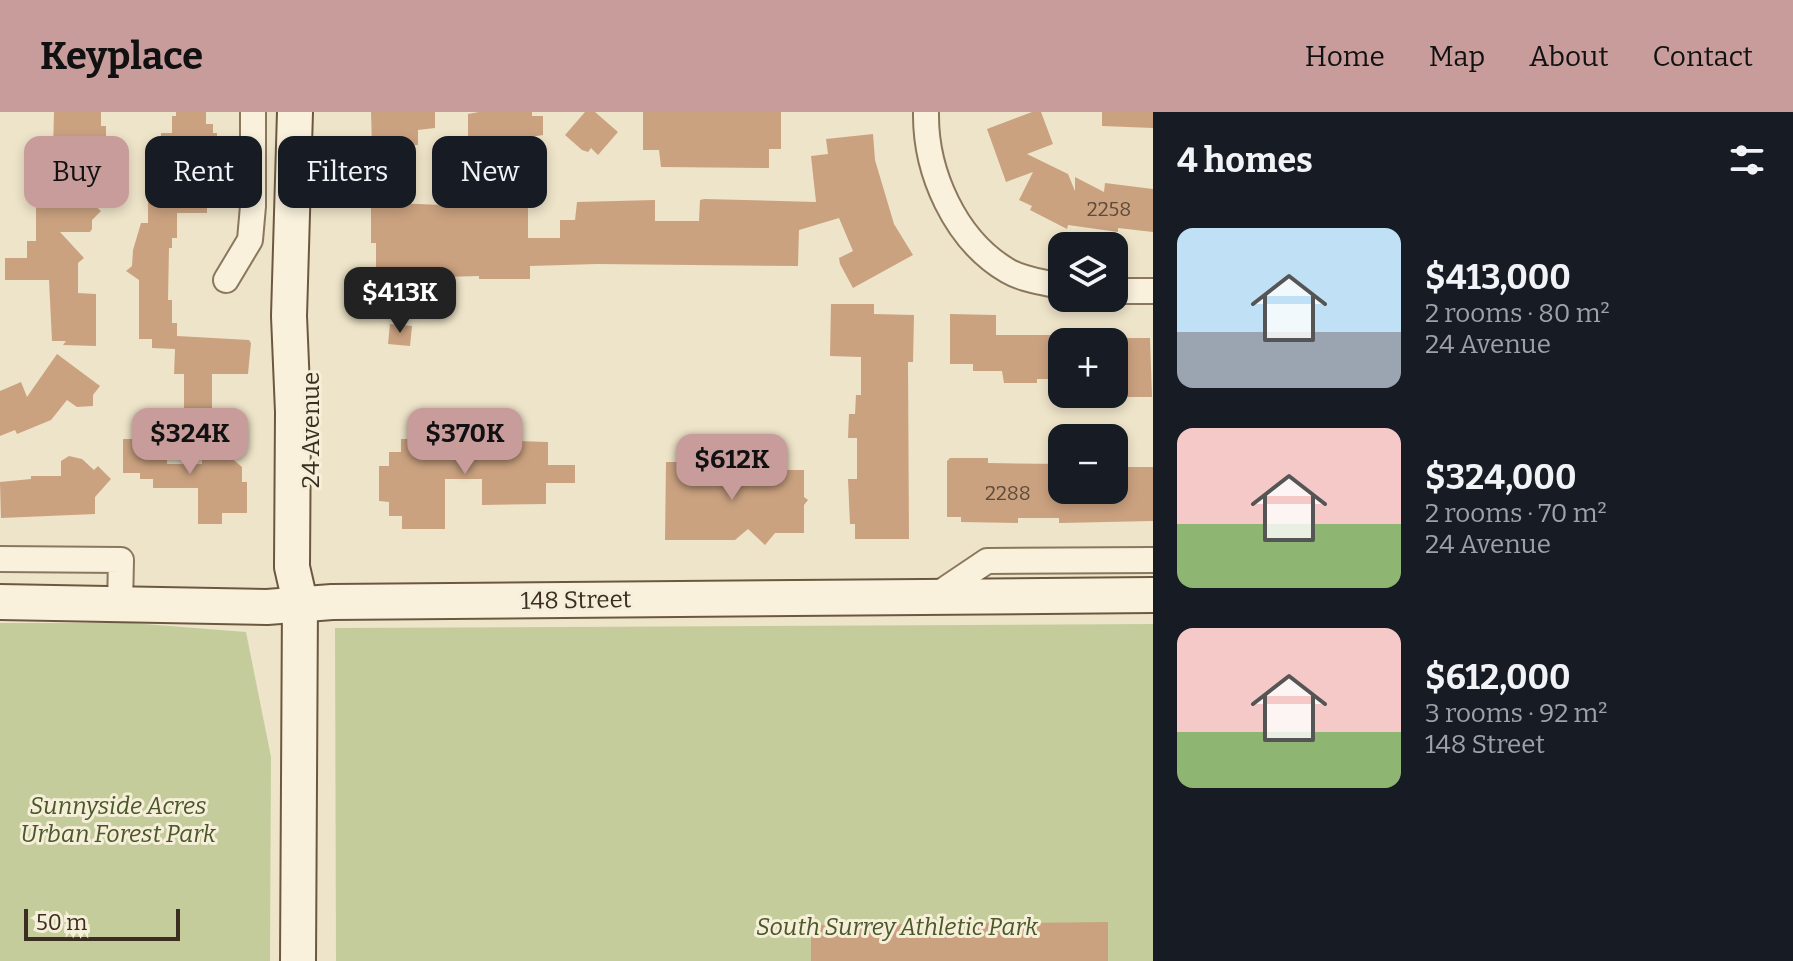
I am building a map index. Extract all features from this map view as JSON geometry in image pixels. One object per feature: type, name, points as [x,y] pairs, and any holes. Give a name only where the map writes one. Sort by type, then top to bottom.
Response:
[{"type":"main road","name":"24 Avenue","points":[[295,112],[289,316],[293,412],[292,567],[300,602],[298,961]]},
{"type":"main road","name":"24 Avenue","points":[[300,602],[309,569],[310,521],[306,112]]},
{"type":"main road","name":"148 Street","points":[[0,602],[267,607],[300,602],[1153,595]]},
{"type":"street","points":[[226,280],[250,240],[253,112]]},
{"type":"street","points":[[926,112],[935,178],[964,233],[1009,272],[1048,283]]},
{"type":"street","points":[[1128,291],[1153,291]]},
{"type":"street","points":[[0,559],[121,560],[120,605]]},
{"type":"street","points":[[935,596],[987,561],[1153,560]]},
{"type":"green space","name":"Sunnyside Acres Urban Forest Park","points":[[0,623],[132,623],[246,632],[271,757],[270,961],[0,961]]},
{"type":"green space","name":"South Surrey Athletic Park","points":[[1153,624],[1153,961],[336,961],[335,628]]},
{"type":"building","points":[[54,112],[101,112],[101,126],[106,126],[106,136],[53,136]]},
{"type":"building","points":[[176,112],[206,112],[206,124],[213,124],[213,133],[217,136],[161,136],[161,133],[172,133],[172,116],[176,116]]},
{"type":"building","points":[[371,112],[435,112],[435,128],[418,130],[418,145],[416,136],[372,136]]},
{"type":"building","points":[[532,112],[532,116],[543,116],[543,135],[468,136],[468,114]]},
{"type":"building","points":[[585,112],[595,112],[618,132],[598,155],[591,148],[588,152],[582,150],[565,135]]},
{"type":"building","points":[[643,112],[781,112],[781,149],[769,149],[769,168],[661,167],[659,150],[643,150]]},
{"type":"building","points":[[1032,112],[1041,112],[1053,144],[1027,154],[1068,174],[1075,191],[1075,177],[1104,192],[1105,183],[1153,189],[1153,232],[1118,228],[1118,232],[1068,225],[1067,229],[1030,210],[1032,206],[1019,200],[1033,172],[1006,182],[987,129]]},
{"type":"building","points":[[1102,112],[1153,112],[1153,128],[1102,126]]},
{"type":"building","points":[[873,134],[875,160],[894,224],[913,255],[853,288],[840,264],[839,258],[853,251],[839,218],[799,230],[798,266],[530,266],[530,279],[479,279],[479,276],[376,279],[376,243],[371,243],[371,208],[416,208],[416,204],[432,205],[432,208],[528,208],[528,238],[560,238],[560,220],[575,220],[577,202],[655,200],[655,221],[699,221],[700,200],[704,199],[816,202],[811,156],[828,154],[826,139]]},
{"type":"building","points":[[36,208],[98,208],[101,211],[92,220],[90,232],[60,232],[84,258],[78,263],[78,293],[96,294],[96,346],[63,345],[66,341],[52,341],[49,280],[5,280],[5,258],[27,258],[27,241],[36,241]]},
{"type":"building","points":[[148,208],[207,208],[207,213],[177,213],[177,238],[172,238],[172,248],[169,248],[168,300],[172,300],[172,323],[177,323],[177,336],[249,340],[251,343],[248,374],[212,374],[212,430],[184,430],[184,374],[174,374],[175,349],[152,348],[152,339],[139,339],[139,280],[126,271],[132,266],[141,223],[148,223]]},
{"type":"building","points":[[831,304],[874,304],[874,314],[914,315],[913,362],[908,362],[909,539],[855,539],[855,524],[850,524],[848,479],[857,479],[857,438],[848,438],[849,414],[855,414],[856,395],[861,395],[861,357],[830,356]]},
{"type":"building","points":[[950,314],[996,315],[996,335],[1048,335],[1048,379],[1037,379],[1037,383],[1004,383],[1002,371],[973,371],[973,364],[950,364]]},
{"type":"building","points":[[390,324],[412,326],[410,346],[388,344]]},
{"type":"building","points":[[1128,338],[1150,338],[1152,397],[1128,397]]},
{"type":"building","points":[[57,354],[100,386],[93,395],[93,406],[77,407],[67,400],[51,420],[17,434],[15,430],[0,436],[0,391],[21,382],[27,397]]},
{"type":"building","points":[[144,433],[167,433],[167,464],[202,464],[202,455],[229,456],[242,467],[242,482],[247,482],[247,513],[222,513],[222,524],[198,524],[198,488],[153,488],[153,479],[140,479],[140,473],[123,473],[123,439],[138,439],[144,437]]},
{"type":"building","points":[[401,439],[548,442],[548,465],[575,465],[575,483],[546,483],[546,504],[482,505],[482,479],[445,479],[445,529],[402,529],[402,516],[389,516],[389,502],[379,501],[379,466],[389,466],[389,452],[401,452]]},
{"type":"building","points":[[69,456],[82,459],[94,470],[98,466],[111,479],[95,497],[95,514],[1,518],[0,482],[31,479],[31,476],[61,476],[61,461]]},
{"type":"building","points":[[764,458],[776,470],[804,470],[804,497],[808,500],[804,505],[804,533],[775,533],[765,545],[748,529],[735,540],[665,540],[666,462],[726,462],[726,473],[749,473]]},
{"type":"building","points":[[950,458],[988,458],[988,463],[1048,464],[1048,504],[1128,504],[1128,467],[1153,467],[1153,521],[1059,523],[1059,518],[1018,518],[1018,523],[961,522],[961,517],[947,517],[947,461]]},
{"type":"building","points":[[1108,922],[1108,961],[811,961],[811,925]]}]
